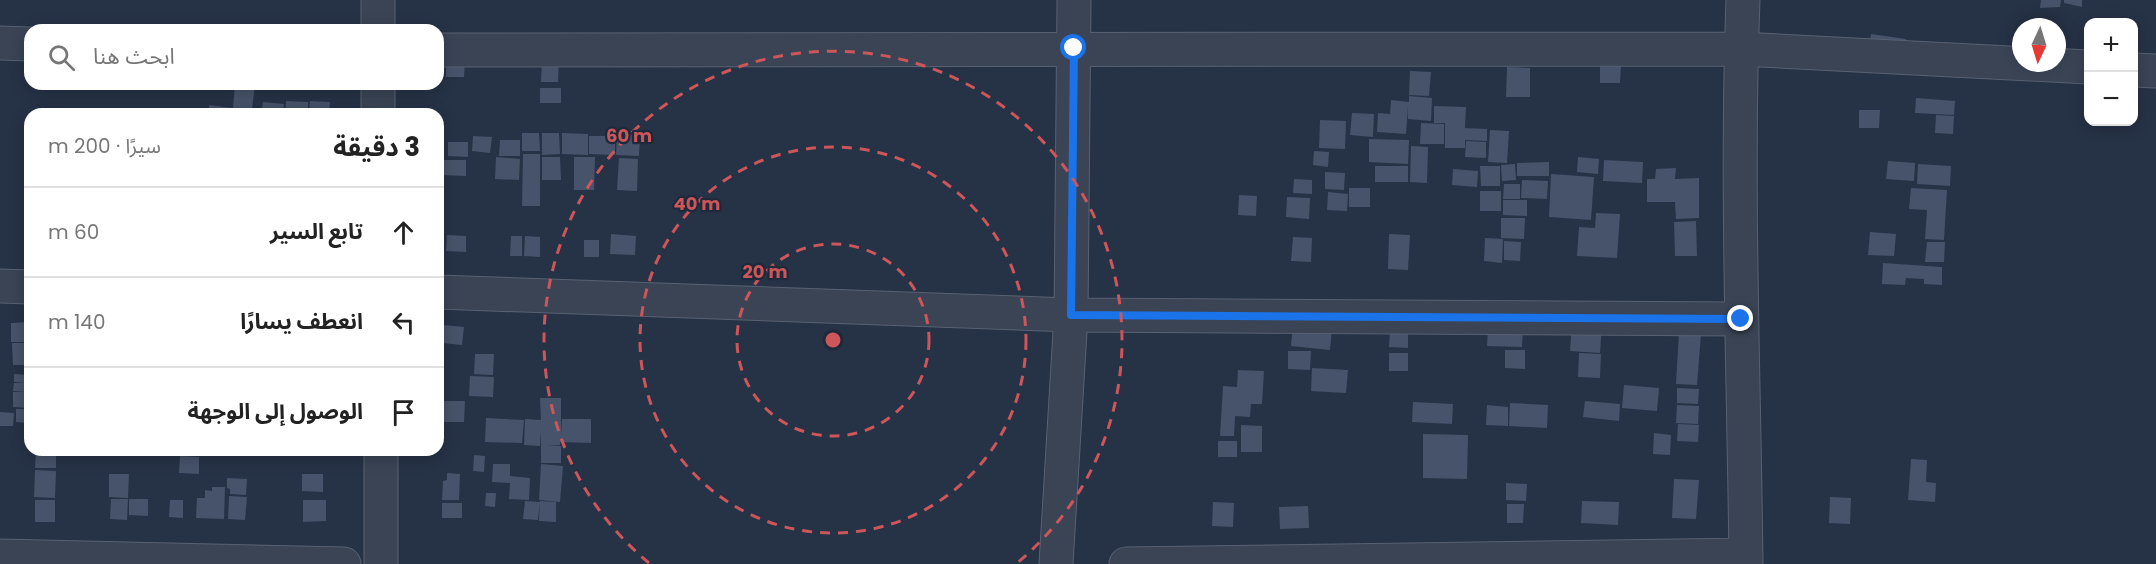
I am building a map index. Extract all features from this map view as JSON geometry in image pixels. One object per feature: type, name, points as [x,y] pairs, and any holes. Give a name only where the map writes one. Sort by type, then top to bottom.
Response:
[{"type":"street","points":[[378,0],[378,24]]},
{"type":"street","points":[[1056,564],[1071,315],[1074,0]]},
{"type":"street","points":[[1126,564],[1746,559],[1741,319],[1743,0]]},
{"type":"street","points":[[0,43],[24,44]]},
{"type":"street","points":[[444,50],[1741,49],[2084,68]]},
{"type":"street","points":[[2138,70],[2156,71]]},
{"type":"street","points":[[378,90],[378,108]]},
{"type":"street","points":[[0,286],[24,287]]},
{"type":"street","points":[[444,292],[1071,315],[1741,319]]},
{"type":"street","points":[[381,456],[381,564]]},
{"type":"street","points":[[0,556],[344,564]]},
{"type":"building","points":[[2041,0],[2061,0],[2060,7],[2040,8]]},
{"type":"building","points":[[2064,0],[2082,0],[2082,7],[2064,3]]},
{"type":"building","points":[[1871,34],[1906,39],[1903,53],[1869,49]]},
{"type":"building","points":[[446,59],[465,60],[464,77],[446,77]]},
{"type":"building","points":[[542,59],[559,59],[558,82],[541,82]]},
{"type":"building","points":[[1600,64],[1621,65],[1620,83],[1600,83]]},
{"type":"building","points":[[1507,67],[1530,68],[1530,97],[1506,97]]},
{"type":"building","points":[[1410,71],[1431,72],[1429,96],[1409,95]]},
{"type":"building","points":[[540,88],[561,88],[561,103],[540,103]]},
{"type":"building","points":[[234,90],[254,90],[252,108],[233,108]]},
{"type":"building","points":[[1409,96],[1432,98],[1431,121],[1408,119],[1408,107],[1406,134],[1377,132],[1378,113],[1390,114],[1391,100],[1409,102]]},
{"type":"building","points":[[1916,98],[1955,101],[1954,115],[1915,113]]},
{"type":"building","points":[[286,101],[308,102],[308,108],[285,108]]},
{"type":"building","points":[[310,101],[330,102],[330,108],[309,108]]},
{"type":"building","points":[[263,102],[284,104],[284,108],[262,108]]},
{"type":"building","points":[[209,105],[232,108],[209,108]]},
{"type":"building","points":[[1434,106],[1466,107],[1465,128],[1487,129],[1487,141],[1465,140],[1465,148],[1445,148],[1445,123],[1434,123]]},
{"type":"building","points":[[1859,110],[1880,110],[1879,128],[1859,128]]},
{"type":"building","points":[[1352,113],[1374,114],[1373,137],[1350,135]]},
{"type":"building","points":[[1936,115],[1954,116],[1953,134],[1935,133]]},
{"type":"building","points":[[1320,120],[1346,121],[1345,149],[1319,148]]},
{"type":"building","points":[[1421,123],[1444,124],[1444,144],[1420,144]]},
{"type":"building","points":[[1490,130],[1509,131],[1507,163],[1488,162]]},
{"type":"building","points":[[522,133],[539,133],[540,151],[522,151]]},
{"type":"building","points":[[542,133],[559,133],[560,154],[542,155]]},
{"type":"building","points":[[562,133],[588,134],[588,155],[562,154]]},
{"type":"building","points":[[617,134],[640,135],[639,156],[616,155]]},
{"type":"building","points":[[473,136],[492,137],[490,153],[472,151]]},
{"type":"building","points":[[589,136],[615,136],[615,155],[589,154]]},
{"type":"building","points":[[1369,139],[1409,140],[1408,164],[1369,162]]},
{"type":"building","points":[[500,140],[520,140],[520,156],[499,156]]},
{"type":"building","points":[[1466,141],[1486,142],[1486,158],[1465,157]]},
{"type":"building","points":[[448,142],[468,142],[468,157],[448,156]]},
{"type":"building","points":[[1411,146],[1428,147],[1427,183],[1410,182]]},
{"type":"building","points":[[1314,151],[1329,152],[1328,167],[1313,165]]},
{"type":"building","points":[[523,154],[540,154],[540,206],[522,206]]},
{"type":"building","points":[[496,157],[520,159],[519,180],[495,179]]},
{"type":"building","points":[[542,157],[560,157],[561,180],[542,180]]},
{"type":"building","points":[[574,157],[595,157],[594,190],[574,190]]},
{"type":"building","points":[[1578,157],[1599,159],[1598,174],[1577,172]]},
{"type":"building","points":[[619,158],[638,159],[637,191],[617,190]]},
{"type":"building","points":[[444,160],[466,160],[466,176],[444,175]]},
{"type":"building","points":[[1604,160],[1643,162],[1642,183],[1603,181]]},
{"type":"building","points":[[1888,161],[1915,163],[1914,181],[1886,179]]},
{"type":"building","points":[[1549,162],[1549,176],[1517,176],[1517,163]]},
{"type":"building","points":[[1515,164],[1516,180],[1502,181],[1501,165]]},
{"type":"building","points":[[1918,164],[1951,166],[1950,186],[1917,184]]},
{"type":"building","points":[[1375,166],[1408,166],[1408,182],[1375,182]]},
{"type":"building","points":[[1480,166],[1500,166],[1500,186],[1481,186]]},
{"type":"building","points":[[1676,168],[1675,179],[1699,178],[1699,218],[1676,219],[1675,202],[1647,202],[1647,179],[1655,179],[1656,169]]},
{"type":"building","points":[[1453,169],[1478,171],[1477,187],[1452,185]]},
{"type":"building","points":[[1325,172],[1345,173],[1344,190],[1325,189]]},
{"type":"building","points":[[1551,174],[1594,177],[1591,220],[1549,217]]},
{"type":"building","points":[[1294,179],[1312,180],[1312,194],[1293,193]]},
{"type":"building","points":[[1522,180],[1548,181],[1547,199],[1521,198]]},
{"type":"building","points":[[1504,184],[1520,184],[1520,199],[1503,199]]},
{"type":"building","points":[[1349,188],[1370,188],[1370,207],[1349,207]]},
{"type":"building","points":[[1911,188],[1947,190],[1944,240],[1925,239],[1927,210],[1909,209]]},
{"type":"building","points":[[1480,191],[1501,191],[1501,211],[1480,211]]},
{"type":"building","points":[[1328,192],[1348,194],[1347,211],[1327,210]]},
{"type":"building","points":[[1239,195],[1257,196],[1256,216],[1238,215]]},
{"type":"building","points":[[1287,197],[1310,198],[1309,219],[1286,217]]},
{"type":"building","points":[[1503,200],[1527,200],[1527,216],[1503,215]]},
{"type":"building","points":[[1596,213],[1620,214],[1617,258],[1577,256],[1579,227],[1595,228]]},
{"type":"building","points":[[1501,218],[1525,218],[1524,239],[1501,238]]},
{"type":"building","points":[[1696,221],[1697,256],[1675,256],[1674,222]]},
{"type":"building","points":[[1870,232],[1896,234],[1894,256],[1868,255]]},
{"type":"building","points":[[611,234],[636,236],[635,255],[610,254]]},
{"type":"building","points":[[1389,234],[1410,235],[1408,270],[1388,269]]},
{"type":"building","points":[[447,235],[466,236],[466,252],[446,251]]},
{"type":"building","points":[[511,236],[522,236],[522,256],[510,256]]},
{"type":"building","points":[[525,236],[540,237],[540,257],[524,256]]},
{"type":"building","points":[[1293,237],[1312,238],[1311,262],[1291,261]]},
{"type":"building","points":[[1485,238],[1503,239],[1502,263],[1484,261]]},
{"type":"building","points":[[584,240],[599,240],[599,257],[584,257]]},
{"type":"building","points":[[1504,241],[1521,242],[1520,261],[1504,260]]},
{"type":"building","points":[[1927,242],[1945,242],[1944,262],[1925,262]]},
{"type":"building","points":[[1883,263],[1942,267],[1942,285],[1924,284],[1924,279],[1906,278],[1905,285],[1882,284]]},
{"type":"building","points":[[24,322],[24,342],[11,342],[11,323]]},
{"type":"building","points":[[1572,322],[1602,324],[1600,353],[1570,351]]},
{"type":"building","points":[[1293,324],[1332,328],[1330,350],[1291,346]]},
{"type":"building","points":[[444,325],[464,327],[462,345],[444,343]]},
{"type":"building","points":[[1488,327],[1523,329],[1522,347],[1487,346]]},
{"type":"building","points":[[1390,329],[1408,330],[1408,348],[1389,347]]},
{"type":"building","points":[[1679,332],[1701,334],[1697,385],[1676,384]]},
{"type":"building","points":[[12,343],[24,343],[24,365],[13,365]]},
{"type":"building","points":[[1505,350],[1525,350],[1525,369],[1505,368]]},
{"type":"building","points":[[1288,351],[1311,351],[1310,370],[1288,369]]},
{"type":"building","points":[[1389,353],[1408,353],[1408,371],[1389,371]]},
{"type":"building","points":[[1579,353],[1601,354],[1600,378],[1578,377]]},
{"type":"building","points":[[475,354],[494,354],[493,375],[474,374]]},
{"type":"building","points":[[1312,368],[1348,370],[1346,393],[1311,391]]},
{"type":"building","points":[[1238,370],[1264,371],[1262,404],[1251,404],[1250,417],[1235,416],[1234,436],[1220,436],[1223,386],[1237,387]]},
{"type":"building","points":[[14,374],[24,375],[24,383],[14,382]]},
{"type":"building","points":[[470,376],[494,377],[493,397],[469,396]]},
{"type":"building","points":[[14,383],[24,383],[24,392],[13,391]]},
{"type":"building","points":[[1624,385],[1659,388],[1657,411],[1622,408]]},
{"type":"building","points":[[1677,388],[1699,389],[1698,404],[1677,403]]},
{"type":"building","points":[[13,392],[24,392],[24,408],[13,407]]},
{"type":"building","points":[[540,398],[561,398],[561,436],[562,419],[591,419],[591,443],[560,442],[560,445],[547,445],[561,446],[561,463],[541,463],[541,431],[540,446],[524,445],[525,419],[541,420]]},
{"type":"building","points":[[444,401],[465,401],[464,422],[444,422]]},
{"type":"building","points":[[1585,401],[1620,404],[1619,421],[1583,417]]},
{"type":"building","points":[[1413,402],[1453,404],[1452,424],[1412,422]]},
{"type":"building","points":[[1510,403],[1548,405],[1547,428],[1509,426]]},
{"type":"building","points":[[1487,405],[1508,407],[1508,426],[1486,425]]},
{"type":"building","points":[[1677,405],[1699,406],[1698,424],[1676,423]]},
{"type":"building","points":[[16,409],[24,409],[24,423],[16,422]]},
{"type":"building","points":[[0,412],[14,413],[13,426],[0,426]]},
{"type":"building","points":[[486,418],[524,420],[522,443],[485,442]]},
{"type":"building","points":[[1678,424],[1699,425],[1698,442],[1677,441]]},
{"type":"building","points":[[1241,425],[1262,426],[1262,452],[1241,452]]},
{"type":"building","points":[[1654,433],[1671,435],[1670,455],[1653,454]]},
{"type":"building","points":[[1423,434],[1468,435],[1467,479],[1423,478]]},
{"type":"building","points":[[1218,441],[1237,441],[1237,457],[1218,457]]},
{"type":"building","points":[[474,455],[485,456],[484,472],[473,471]]},
{"type":"building","points":[[36,456],[56,456],[56,468],[35,468]]},
{"type":"building","points":[[180,456],[199,457],[199,474],[179,473]]},
{"type":"building","points":[[1911,459],[1927,460],[1926,482],[1936,483],[1935,502],[1908,500]]},
{"type":"building","points":[[493,464],[510,464],[510,476],[530,478],[529,500],[509,499],[510,483],[492,482]]},
{"type":"building","points":[[541,464],[563,466],[560,502],[539,500]]},
{"type":"building","points":[[35,470],[56,471],[55,498],[34,497]]},
{"type":"building","points":[[447,473],[460,474],[459,500],[442,500],[443,481],[447,480]]},
{"type":"building","points":[[109,474],[129,474],[128,498],[109,497]]},
{"type":"building","points":[[302,474],[323,474],[323,492],[302,491]]},
{"type":"building","points":[[227,478],[247,479],[246,495],[230,494],[230,489],[227,488]]},
{"type":"building","points":[[1674,479],[1699,480],[1696,519],[1672,518]]},
{"type":"building","points":[[1506,483],[1527,484],[1526,501],[1506,500]]},
{"type":"building","points":[[212,487],[225,487],[224,519],[196,518],[197,498],[205,498],[205,490],[212,491]]},
{"type":"building","points":[[486,493],[496,493],[495,507],[485,506]]},
{"type":"building","points":[[229,496],[247,497],[245,520],[228,519]]},
{"type":"building","points":[[1830,497],[1851,498],[1850,524],[1829,523]]},
{"type":"building","points":[[111,499],[128,499],[127,520],[110,519]]},
{"type":"building","points":[[129,499],[148,499],[148,516],[129,515]]},
{"type":"building","points":[[35,500],[55,500],[55,522],[35,522]]},
{"type":"building","points":[[170,500],[183,500],[183,518],[169,517]]},
{"type":"building","points":[[303,500],[326,500],[326,521],[303,522]]},
{"type":"building","points":[[525,501],[540,502],[538,520],[523,519]]},
{"type":"building","points":[[540,501],[556,502],[556,522],[539,521]]},
{"type":"building","points":[[1582,501],[1619,502],[1618,525],[1581,523]]},
{"type":"building","points":[[1213,502],[1234,503],[1233,527],[1212,526]]},
{"type":"building","points":[[442,503],[462,503],[462,518],[442,518]]},
{"type":"building","points":[[1507,504],[1524,504],[1523,523],[1507,523]]},
{"type":"building","points":[[1308,506],[1309,528],[1280,529],[1279,507]]},
{"type":"route","points":[[1074,48],[1071,315],[1741,319]]}]
